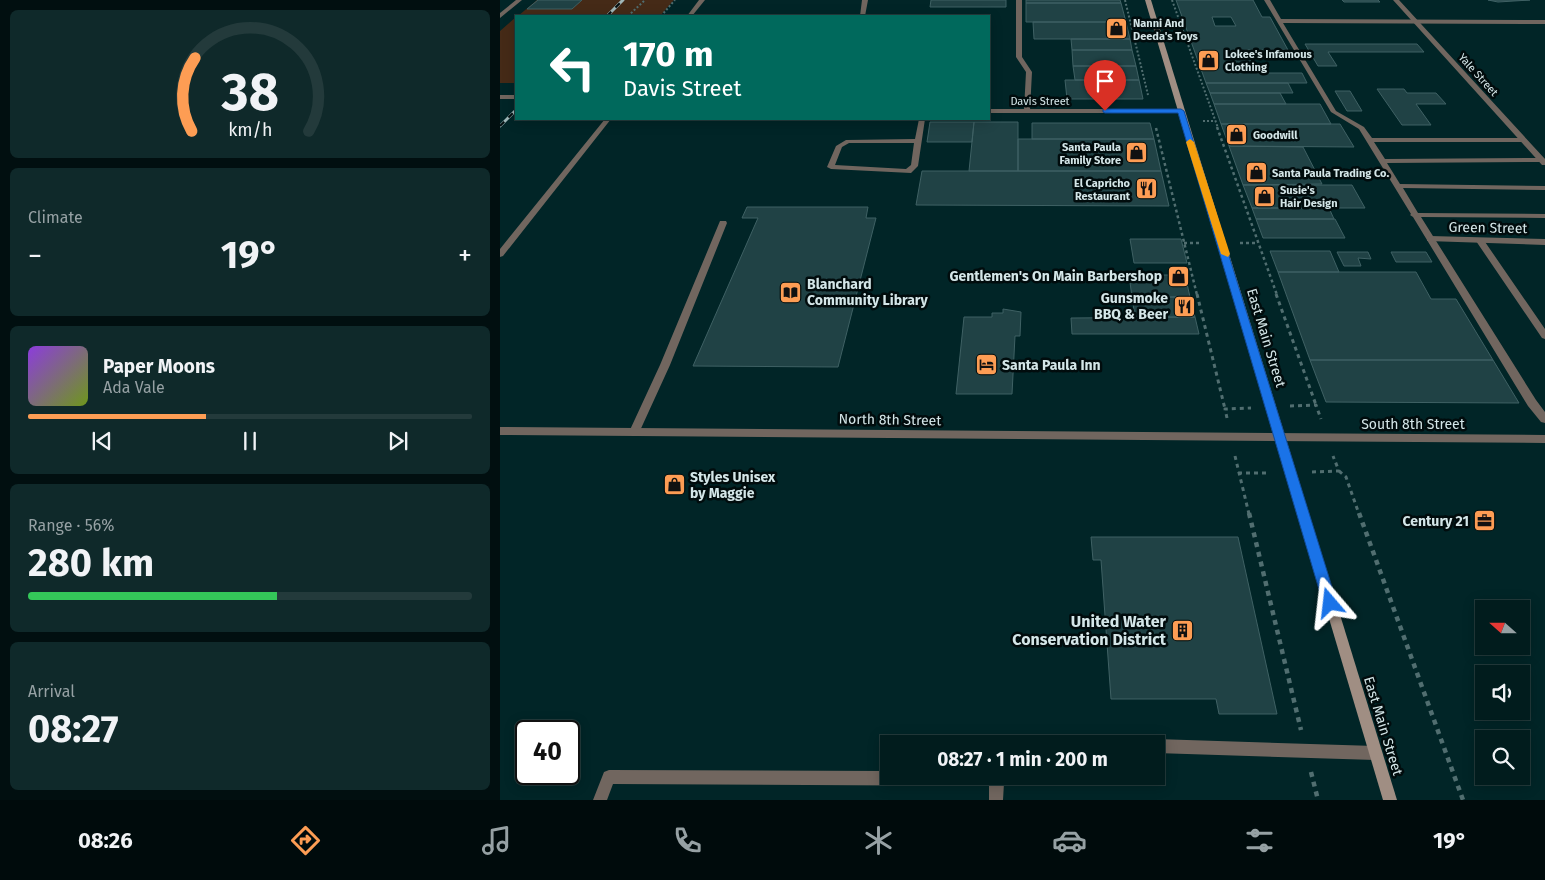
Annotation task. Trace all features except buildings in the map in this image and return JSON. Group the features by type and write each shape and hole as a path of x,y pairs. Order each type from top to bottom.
{"street":[{"path":"500,16 520,0"},
{"path":"690,15 702,0"},
{"path":"862,15 865,0"},
{"path":"1019,0 1019,57 1029,72 1027,110"},
{"name":"East Main Street","path":"1148,0 1390,800"},
{"path":"1267,0 1334,112 1362,128 1532,403 1545,419"},
{"name":"Yale Street","path":"1396,0 1544,162"},
{"path":"1280,21 1545,22"},
{"path":"500,97 515,97"},
{"name":"Davis Street","path":"990,111 1181,111"},
{"path":"500,254 607,120"},
{"path":"919,141 848,142 839,146 831,168 908,171 914,166 919,141 922,120"},
{"path":"1369,140 1524,140"},
{"path":"1382,162 1544,162"},
{"path":"1397,186 1545,188"},
{"path":"1414,214 1545,216"},
{"path":"634,432 665,365 723,223"},
{"name":"Green Street","path":"1430,239 1545,242"},
{"path":"1480,241 1545,336"},
{"name":"North 8th Street","path":"500,431 1280,437"},
{"name":"South 8th Street","path":"1280,437 1545,439"},
{"path":"1165,746 1375,753"},
{"path":"600,800 609,777 880,777"},
{"path":"996,800 999,785"}],"path":[{"path":"629,15 646,0"},
{"path":"663,15 675,0"},
{"path":"1125,0 1225,409"},
{"path":"1172,0 1316,405"},
{"path":"1339,471 1346,477 1463,800"},
{"path":"1238,473 1318,800"}],"shaded area":[{"path":"537,0 674,0 661,15 519,15"},
{"path":"515,18 515,83 500,83 500,31"}],"railway":[{"path":"608,15 623,0"},
{"path":"500,126 515,111"}],"slow traffic":[{"path":"1190,142 1225,254"}],"place":[{"name":"Nanni And Deeda's Toys","path":"1117,29"},
{"name":"Lokee's Infamous Clothing","path":"1209,60"},
{"name":"Goodwill","path":"1237,135"},
{"name":"Santa Paula Family Store","path":"1137,153"},
{"name":"Santa Paula Trading Co.","path":"1256,173"},
{"name":"El Capricho Restaurant","path":"1146,189"},
{"name":"Susie's Hair Design","path":"1264,196"},
{"name":"Gentlemen's On Main Barbershop","path":"1178,276"},
{"name":"Blanchard Community Library","path":"791,292"},
{"name":"Gunsmoke BBQ & Beer","path":"1184,306"},
{"name":"Santa Paula Inn","path":"986,365"},
{"name":"Styles Unisex by Maggie","path":"674,485"},
{"name":"Century 21","path":"1485,521"},
{"name":"United Water Conservation District","path":"1182,630"}],"route":[{"path":"1105,111 1181,111 1330,603"}]}
